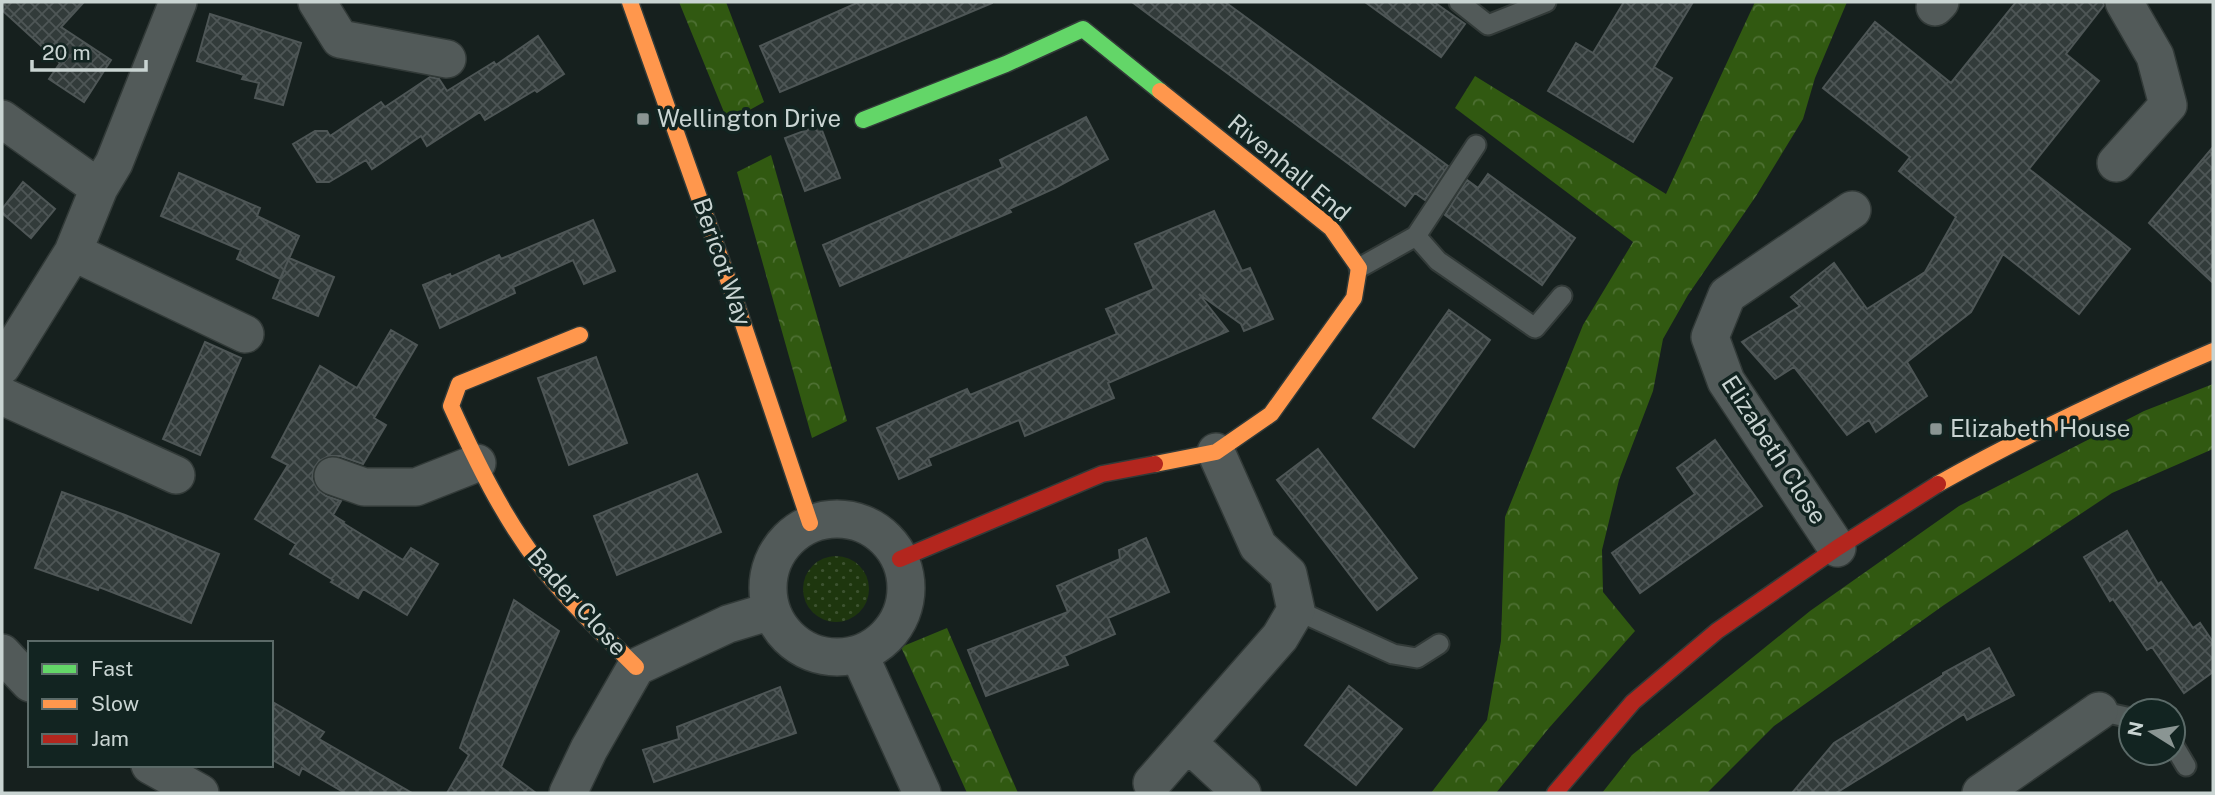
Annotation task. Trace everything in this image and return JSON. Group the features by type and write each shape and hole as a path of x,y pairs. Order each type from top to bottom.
{"street":[{"path":"2,366 73,252 99,188 114,163 178,2"},
{"path":"317,2 340,39 447,59"},
{"name":"Bericot Way","path":"629,2 732,291 810,523"},
{"path":"2116,163 2168,105 2155,56 2124,2"},
{"name":"Rivenhall End","path":"863,121 1006,64 1083,29 1331,228 1359,268"},
{"path":"2,119 99,188"},
{"name":"Elizabeth Close","path":"1837,548 1726,381 1710,337 1727,295 1852,210"},
{"path":"73,252 245,334"},
{"path":"900,559 1102,474 1216,452 1272,414 1354,298 1359,268"},
{"name":"Bader Close","path":"580,335 459,384 451,406 477,463 528,548 565,595 636,667"},
{"path":"1555,793 1633,702 1717,631 1837,548 1914,498 1998,450 2112,394 2213,351"},
{"path":"2,396 176,475"},
{"path":"1152,783 1189,744 1280,637 1296,610 1288,574 1258,546 1216,452"},
{"path":"332,476 364,487 416,487 477,463"},
{"path":"831,518 852,520 872,528 888,541 900,559 906,582 904,605 895,626 880,643 859,654 838,657 807,650 797,645 782,630 771,611 767,591 769,570 778,550 792,534 810,523 831,518"},
{"path":"568,793 589,749 636,667 728,624 771,611"},
{"path":"2,653 28,681"},
{"path":"859,654 922,793"},
{"path":"1981,793 2115,714"},
{"path":"1189,744 1242,793"},
{"path":"154,767 200,793"}],"lane":[{"path":"1459,2 1488,25 1546,2"},
{"path":"1359,268 1416,236 1476,145"},
{"path":"1416,236 1438,261 1535,328 1562,296"},
{"path":"1296,610 1393,654 1417,658 1439,644"}],"green space":[{"path":"679,2 726,2 764,102 728,122"},
{"path":"1755,2 1847,2 1815,78 1803,119 1756,196 1688,295 1663,339 1653,391 1619,480 1602,550 1603,592 1635,631 1549,728 1496,793 1431,793 1487,720 1501,641 1505,517 1583,325 1633,242 1455,108 1475,76 1666,194"},
{"path":"771,155 847,421 812,438 737,172"},
{"path":"2213,384 2213,449 2112,493 1944,605 1774,726 1707,793 1602,793 1632,755 1810,611 1959,506 2144,411"},
{"path":"842,556 860,565 867,576 867,602 860,613 849,620 830,622 812,613 805,602 803,583 812,565 823,558"},
{"path":"947,628 1018,793 967,793 901,647"}],"building":[{"path":"2,2 84,2 61,27 111,60 84,102 49,79 60,63 2,10"},
{"path":"859,2 992,3 780,92 760,46"},
{"path":"1132,2 1225,2 1448,166 1425,200 1415,193 1405,206"},
{"path":"1365,2 1434,2 1465,24 1441,57"},
{"path":"1624,2 1693,2 1654,67 1672,78 1633,142 1548,91 1576,43 1593,53"},
{"path":"2016,2 2103,2 2104,5 2066,54 2099,81 2029,169 2130,249 2079,314 2003,254 1971,312 1907,362 1927,396 1876,432 1869,420 1847,435 1794,367 1775,379 1742,342 1800,306 1791,297 1834,263 1867,309 1925,272 1956,217 1899,171 1910,157 1823,88 1875,22 1951,83"},
{"path":"210,14 301,43 283,105 255,98 259,83 242,79 244,75 197,61"},
{"path":"538,36 564,74 485,120 480,112 427,146 421,136 372,169 366,160 329,182 317,182 293,144 315,131 327,131 330,136 381,102 385,107 430,77 439,79 447,91 494,62 496,65"},
{"path":"1086,117 1108,159 1009,209 1011,212 840,286 823,245 1003,167 1000,160"},
{"path":"820,125 840,178 805,191 785,138"},
{"path":"2213,147 2213,283 2149,223"},
{"path":"179,173 260,208 257,216 299,236 280,279 237,259 241,250 161,216"},
{"path":"1488,174 1575,238 1542,285 1445,215 1467,180 1478,188"},
{"path":"23,182 55,209 31,238 2,213 2,209"},
{"path":"1214,211 1242,271 1250,268 1273,319 1244,331 1241,324 1199,294 1228,331 1108,383 1114,398 1025,436 1019,420 928,458 931,465 899,479 877,428 967,389 970,395 1117,334 1106,309 1154,289 1135,244"},
{"path":"593,220 615,271 584,284 573,260 513,287 515,293 440,328 423,285 450,274 451,277 499,255 501,259"},
{"path":"289,258 334,277 318,316 273,298"},
{"path":"1449,310 1490,340 1414,447 1373,418"},
{"path":"391,330 417,345 374,418 386,425 363,464 340,456 329,456 319,461 314,468 312,479 318,490 341,501 333,515 343,523 403,560 411,548 438,564 407,615 363,589 358,598 331,582 333,580 290,554 296,544 255,519 288,465 272,457 320,366 357,388"},
{"path":"205,342 241,358 200,455 163,439"},
{"path":"596,357 627,443 569,465 538,378"},
{"path":"1715,440 1762,506 1640,593 1612,553 1695,494 1677,468"},
{"path":"1318,449 1417,578 1377,610 1277,480"},
{"path":"697,474 721,532 617,575 594,516"},
{"path":"62,492 219,554 191,623 99,587 98,590 35,568"},
{"path":"2127,531 2158,584 2161,582 2193,628 2200,623 2213,642 2213,672 2184,693 2152,647 2147,650 2113,599 2110,601 2084,557"},
{"path":"1146,538 1169,592 1108,618 1115,634 1064,656 1068,665 986,696 968,650 1068,612 1057,586 1120,559 1119,550"},
{"path":"514,600 559,631 501,767 536,793 447,793 469,755 460,748"},
{"path":"1989,648 2014,695 1967,720 1964,714 1836,793 1792,793 1834,743 1943,673"},
{"path":"1349,686 1402,729 1356,785 1305,745"},
{"path":"780,687 796,733 654,782 643,750 679,739 677,727"},
{"path":"273,702 324,732 319,739 412,793 345,793 302,768 299,775 273,760"}],"traffic: fast":[{"path":"863,120 1006,64 1083,29 1160,91"}],"traffic: slow":[{"path":"630,2 810,523"},
{"path":"1155,464 1216,452 1271,414 1354,298 1359,268 1331,228 1160,91"},
{"path":"580,335 459,384 451,406 491,488 527,547 586,618 636,667"},
{"path":"1938,484 2074,414 2213,351"}],"traffic: jam":[{"path":"900,559 1102,474 1155,464"},
{"path":"1555,793 1633,702 1717,631 1837,548 1938,484"}],"place":[{"name":"Wellington Drive","path":"643,119"},
{"name":"Elizabeth House","path":"1936,429"}]}
